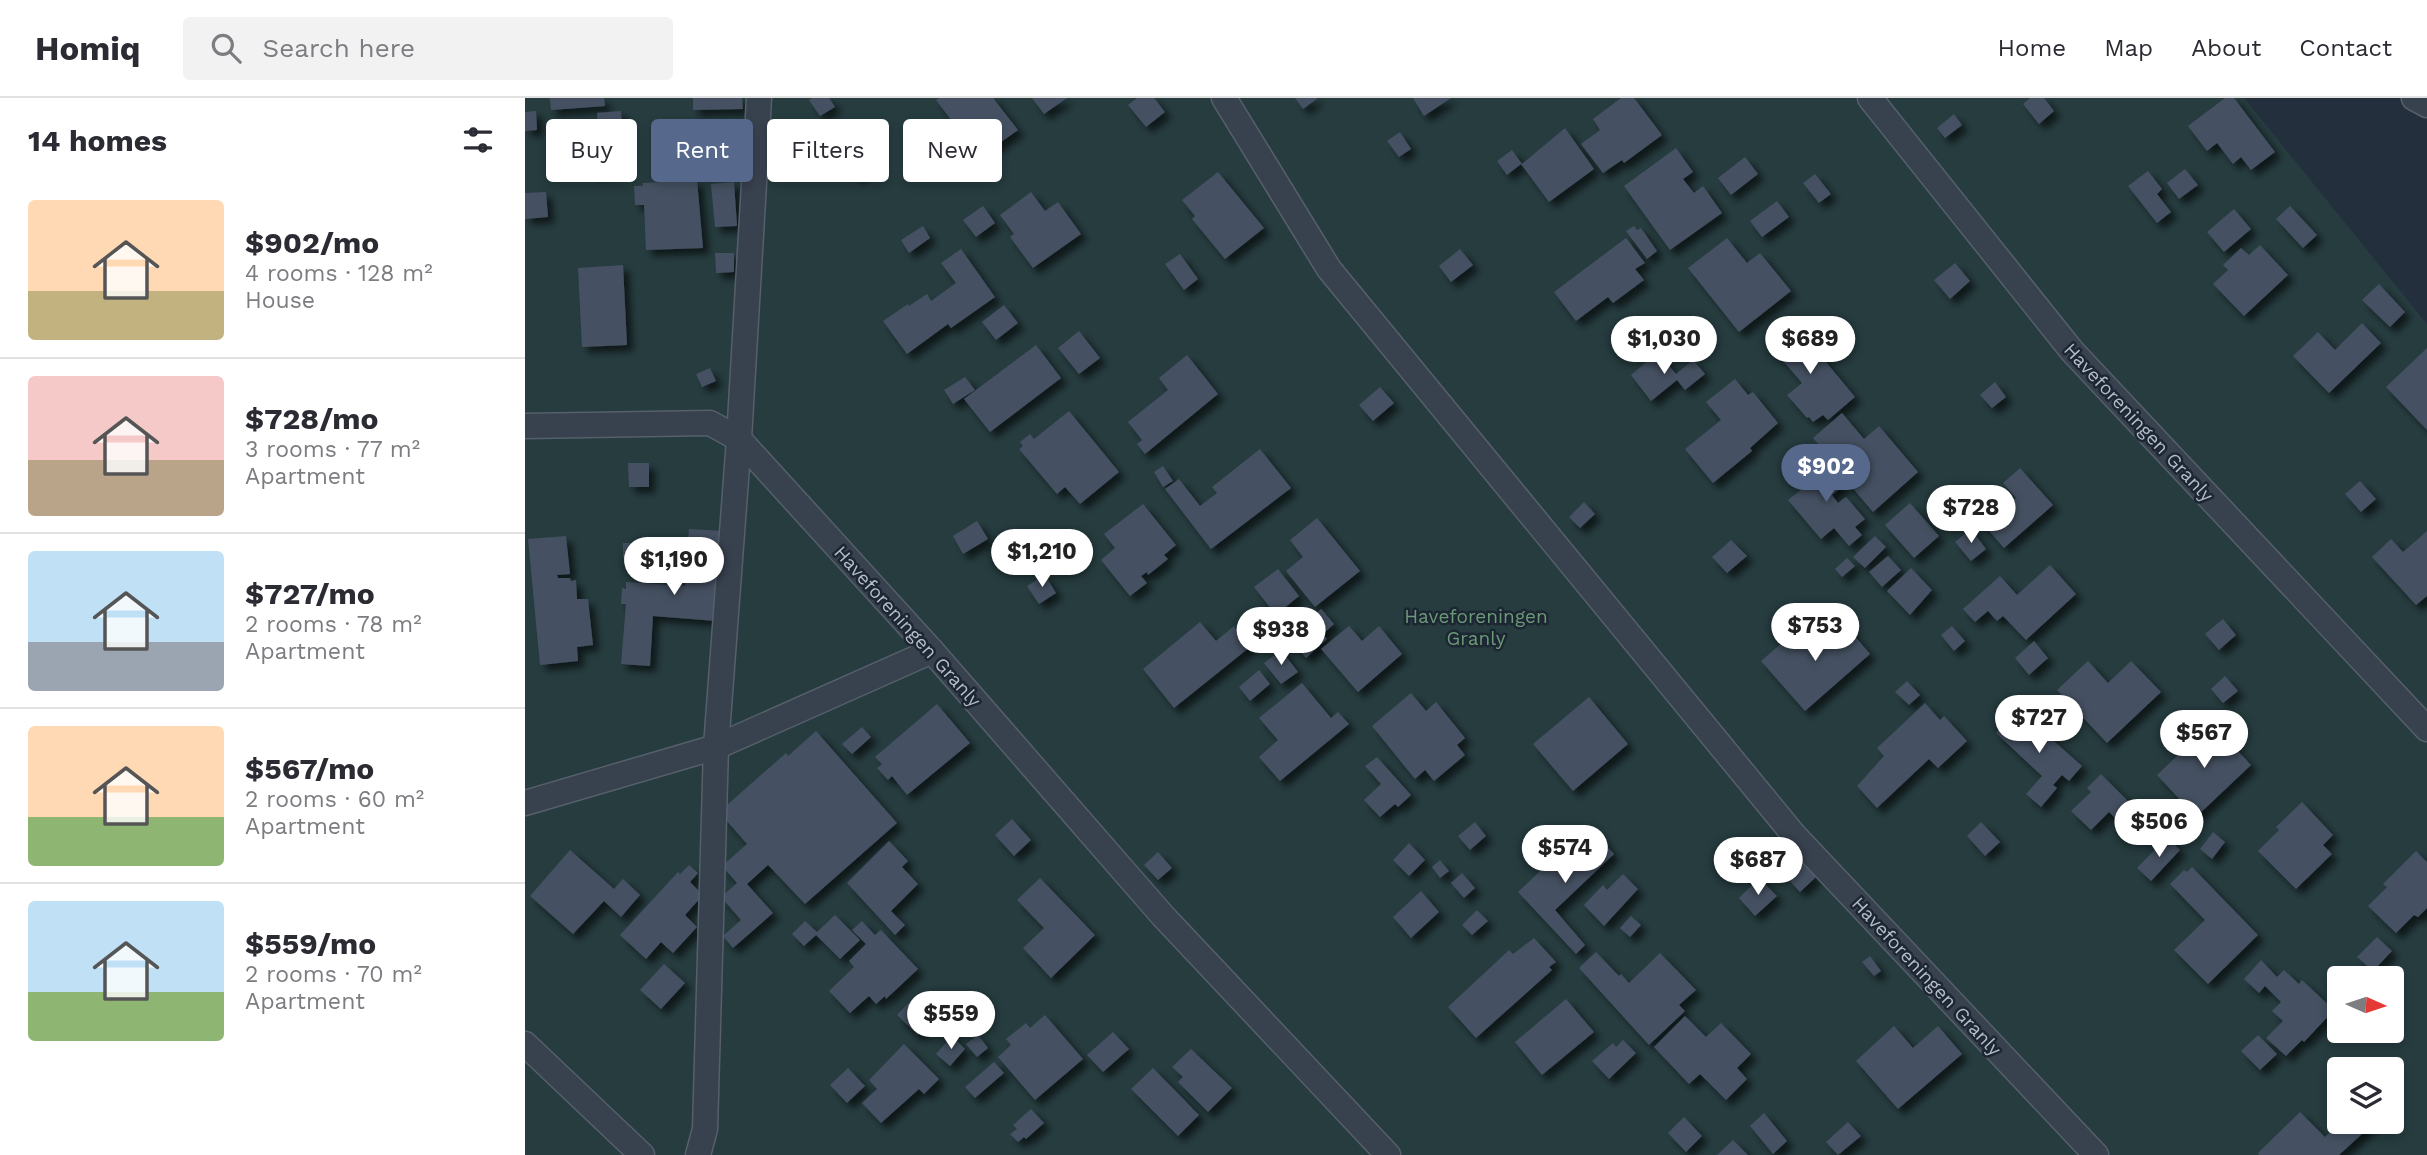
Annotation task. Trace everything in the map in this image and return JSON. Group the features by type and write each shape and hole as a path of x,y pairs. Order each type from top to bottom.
{"lane":[{"path":"698,1155 705,1129 716,747 739,439 758,98"},
{"name":"Haveforeningen Granly","path":"1224,98 1329,269 1794,835 2096,1155"},
{"name":"Haveforeningen Granly","path":"1870,98 2072,351 2427,729"},
{"path":"2414,98 2427,105"},
{"name":"Haveforeningen Granly","path":"525,426 710,423 739,439 932,651 1163,916 1388,1155"},
{"path":"525,803 716,747 932,651"},
{"path":"525,1044 642,1155"}],"green space":[{"name":"Haveforeningen Granly","path":"525,98 2244,98 2427,324 2427,1155 525,1155"}],"building":[{"path":"550,98 604,98 605,106 551,110"},
{"path":"693,98 742,98 743,109 693,110"},
{"path":"829,98 835,107 820,116 809,100"},
{"path":"993,98 1018,130 1002,141 1002,119 950,119 936,100"},
{"path":"1032,98 1067,98 1044,114"},
{"path":"1137,98 1154,98 1165,112 1146,127 1128,105"},
{"path":"1295,98 1318,98 1303,109"},
{"path":"1413,98 1451,98 1424,116"},
{"path":"1621,98 1634,98 1662,135 1624,163 1622,160 1603,173 1581,144 1600,130 1593,119"},
{"path":"2030,98 2044,98 2054,111 2039,124 2023,104"},
{"path":"2225,98 2234,98 2275,152 2251,170 2241,157 2233,164 2217,143 2207,151 2188,126"},
{"path":"536,111 537,130 525,131 525,112"},
{"path":"621,111 622,119 597,119 597,113"},
{"path":"1954,114 1962,125 1945,138 1937,128"},
{"path":"1565,128 1594,169 1549,202 1521,164 1507,175 1497,161 1512,150 1522,164"},
{"path":"1400,132 1411,149 1399,157 1387,141"},
{"path":"1676,148 1693,172 1683,179 1694,193 1703,186 1722,213 1670,250 1624,186"},
{"path":"1745,157 1758,174 1731,195 1718,178"},
{"path":"2185,169 2198,185 2179,199 2167,183"},
{"path":"2148,171 2162,189 2157,194 2171,212 2157,223 2128,186"},
{"path":"1218,172 1264,228 1225,259 1192,219 1195,216 1182,200"},
{"path":"1815,174 1831,194 1819,203 1803,183"},
{"path":"697,182 703,248 646,250 644,205 635,205 634,186 643,186 643,183"},
{"path":"734,182 737,226 715,227 711,184"},
{"path":"546,192 548,217 525,219 525,193"},
{"path":"1031,192 1045,211 1058,202 1081,234 1033,268 1010,237 1014,234 1000,215"},
{"path":"1777,201 1789,217 1762,237 1750,221"},
{"path":"983,206 995,223 976,237 963,220"},
{"path":"2290,206 2317,235 2303,248 2276,219"},
{"path":"2234,209 2251,229 2224,252 2207,232"},
{"path":"923,226 930,238 909,253 901,240"},
{"path":"1634,226 1637,230 1641,228 1657,251 1647,259 1626,231"},
{"path":"1626,238 1645,263 1635,269 1644,280 1613,303 1608,297 1576,321 1554,292"},
{"path":"1727,238 1747,263 1760,253 1791,291 1739,332 1688,268"},
{"path":"2260,245 2288,275 2244,316 2213,284 2228,270 2223,265 2241,248 2249,255"},
{"path":"961,249 995,297 951,328 948,324 907,354 883,321 927,294 931,301 956,283 941,263"},
{"path":"1460,249 1473,265 1451,282 1439,266"},
{"path":"715,253 734,253 734,272 716,273"},
{"path":"1180,254 1198,279 1184,290 1165,264"},
{"path":"1955,263 1970,281 1950,299 1934,280"},
{"path":"623,265 627,345 582,347 578,268"},
{"path":"2379,284 2405,312 2390,327 2362,300"},
{"path":"1004,305 1018,323 996,340 982,322"},
{"path":"1792,321 1855,397 1828,420 1823,415 1813,422 1787,395 1802,383 1767,342"},
{"path":"2362,323 2381,343 2329,393 2293,356 2318,332 2335,350"},
{"path":"1079,331 1100,358 1079,374 1058,348"},
{"path":"1036,345 1061,378 990,432 964,399"},
{"path":"2427,348 2427,430 2386,387"},
{"path":"1658,352 1676,374 1693,360 1705,374 1685,390 1677,380 1651,401 1631,375"},
{"path":"1187,355 1218,394 1145,454 1137,444 1142,440 1128,422 1168,390 1159,378"},
{"path":"710,368 716,381 702,387 696,374"},
{"path":"965,377 975,390 953,404 944,390"},
{"path":"1735,379 1748,395 1753,392 1778,423 1750,448 1752,451 1713,483 1685,449 1721,420 1706,402"},
{"path":"1995,382 2006,397 1992,408 1980,395"},
{"path":"1380,387 1394,403 1373,421 1359,405"},
{"path":"1069,411 1119,472 1080,504 1065,487 1057,494 1019,449 1023,446 1020,442 1030,434 1034,439"},
{"path":"1842,413 1864,439 1879,426 1918,472 1873,512 1813,438"},
{"path":"1260,449 1291,488 1211,549 1165,489 1179,479 1200,506 1217,493 1212,487"},
{"path":"1813,450 1843,486 1832,495 1838,503 1846,497 1865,519 1855,527 1862,535 1849,546 1834,528 1821,539 1788,500 1815,479 1807,470 1811,466 1803,457"},
{"path":"628,463 649,463 649,487 629,487"},
{"path":"1163,466 1173,481 1163,487 1154,472"},
{"path":"2020,468 2053,505 2004,548 1976,516 1989,504 1998,514 2016,498 2003,483"},
{"path":"2360,481 2376,499 2361,512 2345,494"},
{"path":"1584,502 1595,514 1580,528 1569,517"},
{"path":"1910,503 1939,536 1914,558 1885,525"},
{"path":"1143,504 1176,545 1164,555 1168,559 1148,575 1147,572 1141,576 1147,583 1130,596 1101,560 1115,548 1104,534"},
{"path":"1317,518 1360,571 1315,607 1286,571 1303,557 1290,540"},
{"path":"977,521 988,539 963,554 953,536"},
{"path":"689,529 724,531 716,621 653,616 650,666 621,664 626,604 621,604 622,588 626,589 626,582 685,586"},
{"path":"1971,529 1986,549 1971,561 1955,542"},
{"path":"2427,531 2427,596 2416,605 2372,557 2391,539 2403,552"},
{"path":"566,536 570,574 557,575 558,578 576,580 577,599 588,599 593,645 577,647 578,661 540,665 528,539"},
{"path":"1875,536 1886,547 1865,568 1853,557"},
{"path":"1731,540 1747,556 1727,573 1712,557"},
{"path":"623,543 638,543 639,557 623,558"},
{"path":"1888,556 1901,570 1882,587 1869,572"},
{"path":"1847,558 1855,566 1842,577 1835,569"},
{"path":"2050,565 2076,594 2026,640 2003,616 1997,621 1988,611 1975,622 1963,609 2000,576 2017,595"},
{"path":"1911,568 1932,590 1910,615 1887,591"},
{"path":"1278,569 1299,596 1276,615 1254,587"},
{"path":"1045,575 1056,593 1039,604 1027,586"},
{"path":"1321,609 1334,624 1323,634 1327,639 1306,658 1289,638"},
{"path":"1252,611 1267,627 1257,636 1243,620"},
{"path":"1840,619 1870,654 1805,711 1761,661 1797,630 1811,646"},
{"path":"2223,619 2236,635 2219,650 2205,634"},
{"path":"1200,622 1216,641 1234,626 1250,647 1174,708 1143,669"},
{"path":"1349,626 1362,641 1379,626 1402,654 1358,692 1321,649"},
{"path":"1952,626 1965,641 1954,651 1941,635"},
{"path":"2034,641 2048,658 2029,675 2015,658"},
{"path":"1281,650 1298,672 1281,684 1264,663"},
{"path":"2088,661 2108,683 2131,661 2161,692 2107,743 2057,690"},
{"path":"1259,670 1270,684 1250,701 1239,687"},
{"path":"2225,676 2238,691 2223,703 2211,689"},
{"path":"1907,681 1920,695 1909,705 1895,692"},
{"path":"1302,683 1331,718 1338,712 1349,724 1280,781 1259,757 1278,740 1259,718"},
{"path":"1411,693 1426,711 1436,702 1465,738 1457,745 1465,755 1434,781 1425,770 1415,779 1372,726"},
{"path":"1589,697 1628,744 1573,791 1533,744"},
{"path":"1925,703 1940,720 1944,716 1967,741 1938,768 1929,759 1877,808 1857,786 1884,756 1877,748"},
{"path":"937,704 970,743 907,795 892,776 888,780 877,768 882,764 875,757"},
{"path":"2018,709 2082,766 2069,781 2062,775 2053,785 2057,788 2041,807 2026,794 2042,776 1996,733"},
{"path":"2212,723 2251,765 2196,817 2157,775"},
{"path":"862,727 871,737 852,754 842,744"},
{"path":"816,731 897,823 805,904 768,865 747,884 773,913 733,948 723,936 741,920 721,897 737,883 722,866 747,844 719,812 786,753 788,756"},
{"path":"1377,757 1411,795 1398,807 1395,804 1380,817 1364,800 1381,784 1365,766"},
{"path":"2101,774 2138,811 2123,826 2109,812 2091,830 2071,811 2091,792 2087,788"},
{"path":"2302,802 2333,835 2323,845 2332,854 2296,889 2258,851 2279,830 2276,827"},
{"path":"1012,819 1031,840 1014,856 995,835"},
{"path":"1475,822 1486,836 1470,850 1458,836"},
{"path":"1981,822 2000,842 1985,856 1967,836"},
{"path":"1593,831 1614,854 1555,910 1585,945 1576,954 1518,892 1555,857 1560,862"},
{"path":"2213,832 2225,842 2212,859 2200,849"},
{"path":"2167,837 2180,850 2151,881 2137,868"},
{"path":"889,841 908,861 902,867 918,884 891,911 905,925 895,935 847,883"},
{"path":"1409,843 1425,860 1409,876 1393,860"},
{"path":"570,850 614,889 623,879 640,895 621,917 604,901 573,934 530,896"},
{"path":"2416,851 2427,862 2427,908 2418,917 2414,915 2396,933 2368,906 2387,887 2383,884"},
{"path":"1158,852 1172,868 1158,880 1144,865"},
{"path":"1440,860 1449,871 1440,878 1432,867"},
{"path":"1804,864 1816,877 1800,892 1788,879"},
{"path":"689,865 698,873 690,882 703,895 685,915 697,927 673,953 661,942 646,959 620,935 678,872 680,874"},
{"path":"2192,867 2258,935 2208,984 2174,950 2205,920 2170,884 2184,870 2187,872"},
{"path":"1462,873 1475,888 1464,898 1451,883"},
{"path":"1623,874 1638,889 1604,926 1584,905 1603,885 1607,890"},
{"path":"1040,878 1095,935 1051,978 1023,948 1044,928 1017,900"},
{"path":"1759,878 1777,896 1755,916 1739,898"},
{"path":"1421,891 1439,912 1411,938 1393,917"},
{"path":"1477,910 1488,921 1472,935 1462,925"},
{"path":"835,915 860,940 840,959 816,935 804,946 792,934 805,921 817,932"},
{"path":"1631,916 1641,925 1630,937 1620,928"},
{"path":"862,921 875,935 881,930 918,969 886,999 885,996 876,1004 869,996 850,1013 829,991 854,967 849,961 866,944 852,930"},
{"path":"2377,937 2392,951 2378,966 2367,966 2357,957"},
{"path":"1534,938 1556,962 1549,967 1552,970 1476,1038 1448,1007 1509,950 1513,954"},
{"path":"1596,952 1629,983 1660,953 1696,990 1679,1005 1685,1011 1649,1045 1579,968"},
{"path":"1870,956 1881,971 1874,976 1862,962"},
{"path":"2261,960 2277,977 2284,970 2299,984 2302,980 2327,1003 2327,1017 2304,1042 2302,1040 2286,1056 2266,1038 2283,1021 2272,1011 2281,1002 2265,986 2259,993 2244,979"},
{"path":"664,964 685,983 661,1009 640,990"},
{"path":"916,995 938,1014 918,1035 897,1015"},
{"path":"1566,999 1594,1032 1542,1075 1515,1042"},
{"path":"1045,1015 1083,1059 1035,1100 998,1057 1011,1045 1006,1039 1026,1023 1030,1028"},
{"path":"1685,1016 1706,1037 1721,1023 1751,1054 1737,1068 1747,1079 1726,1100 1700,1074 1689,1084 1654,1047"},
{"path":"1894,1026 1913,1048 1938,1026 1962,1054 1898,1109 1856,1061"},
{"path":"1113,1032 1129,1049 1103,1072 1087,1055"},
{"path":"978,1035 988,1048 977,1057 966,1044"},
{"path":"2258,1035 2277,1054 2260,1070 2241,1051"},
{"path":"952,1036 965,1049 950,1066 936,1054"},
{"path":"1623,1040 1636,1053 1609,1079 1592,1061 1613,1043 1616,1047"},
{"path":"904,1044 939,1079 924,1094 919,1089 881,1123 862,1103 877,1089 869,1080"},
{"path":"1191,1049 1232,1088 1208,1112 1178,1082 1183,1077 1172,1067"},
{"path":"994,1062 1004,1073 975,1098 965,1087"},
{"path":"848,1068 865,1086 847,1103 830,1085"},
{"path":"1153,1068 1199,1115 1178,1136 1131,1089"},
{"path":"1031,1109 1044,1123 1026,1139 1024,1137 1018,1142 1010,1134 1017,1129 1013,1125"},
{"path":"2300,1112 2325,1137 2328,1134 2362,1134 2339,1155 2258,1153"},
{"path":"1764,1113 1787,1141 1773,1154 1750,1126"},
{"path":"1684,1117 1702,1136 1686,1152 1668,1133"},
{"path":"1848,1122 1861,1136 1838,1155 1826,1142"},
{"path":"1733,1140 1748,1155 1717,1155"}]}
